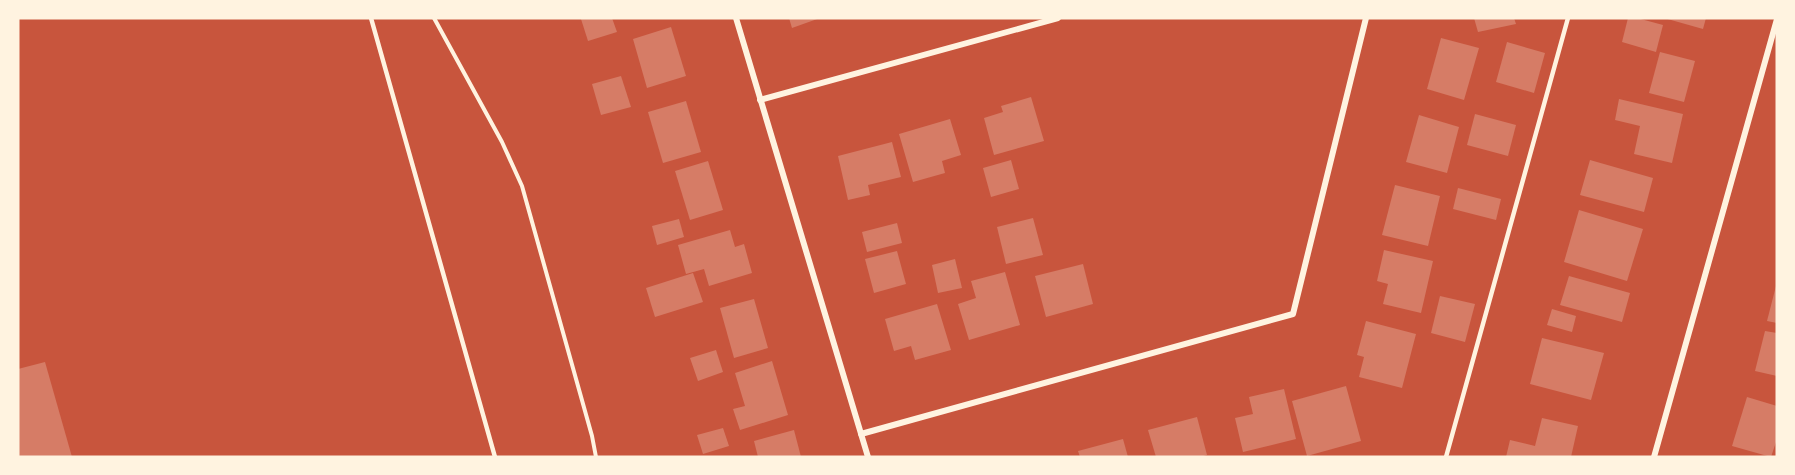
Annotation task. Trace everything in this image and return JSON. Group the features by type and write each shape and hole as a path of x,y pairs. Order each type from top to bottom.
{"street":[{"path":"736,18 868,457"},
{"path":"760,100 1058,18"},
{"path":"861,434 1293,314 1366,18"},
{"path":"1654,457 1777,19"}],"lane":[{"path":"370,18 495,457"},
{"path":"1446,457 1568,18"}],"path":[{"path":"435,18 502,142 522,186 596,457"}],"building":[{"path":"612,18 617,32 588,41 581,19"},
{"path":"789,18 820,18 792,28"},
{"path":"1474,18 1514,18 1516,24 1478,32"},
{"path":"1628,18 1663,25 1656,52 1622,42"},
{"path":"1664,18 1706,18 1703,29"},
{"path":"671,27 686,76 647,88 633,39"},
{"path":"1441,38 1479,48 1464,100 1427,89"},
{"path":"1507,42 1545,53 1534,93 1496,82"},
{"path":"1660,52 1695,61 1684,102 1649,93"},
{"path":"621,76 631,107 601,115 592,84"},
{"path":"1031,97 1044,141 994,155 984,118 1003,112 1001,106"},
{"path":"1619,99 1683,114 1672,163 1634,154 1640,126 1615,120"},
{"path":"686,101 701,152 663,163 648,112"},
{"path":"1475,114 1516,125 1508,156 1467,145"},
{"path":"1419,115 1459,127 1447,173 1406,162"},
{"path":"950,119 961,155 942,161 945,173 913,182 899,134"},
{"path":"892,142 901,177 868,185 870,195 848,200 838,156"},
{"path":"1011,160 1019,189 991,197 983,168"},
{"path":"1590,160 1653,178 1644,212 1580,195"},
{"path":"708,161 723,210 690,220 675,171"},
{"path":"1395,185 1440,196 1428,246 1382,235"},
{"path":"1458,188 1501,199 1496,220 1453,209"},
{"path":"1579,210 1643,229 1627,281 1564,262"},
{"path":"1033,218 1043,255 1006,264 997,227"},
{"path":"679,219 684,237 657,245 652,226"},
{"path":"897,223 902,243 867,252 862,232"},
{"path":"730,230 735,247 744,244 752,273 709,286 704,269 686,274 678,245"},
{"path":"1384,250 1433,261 1421,313 1383,304 1388,284 1377,281"},
{"path":"897,251 906,284 874,293 865,259"},
{"path":"955,259 962,288 938,293 932,265"},
{"path":"1083,264 1093,304 1046,317 1035,276"},
{"path":"1005,272 1020,325 969,340 958,304 976,298 971,281"},
{"path":"693,273 703,302 655,317 646,288"},
{"path":"1569,276 1630,293 1622,322 1560,305"},
{"path":"1777,286 1777,323 1767,321"},
{"path":"1440,296 1475,304 1465,342 1431,333"},
{"path":"754,299 768,348 734,358 720,308"},
{"path":"937,304 951,350 915,360 911,346 894,351 885,319"},
{"path":"1552,309 1576,316 1572,332 1547,325"},
{"path":"1366,321 1416,334 1402,388 1359,377 1364,357 1357,355"},
{"path":"1765,331 1777,333 1777,376 1755,371"},
{"path":"1542,338 1604,353 1591,400 1530,384"},
{"path":"716,350 723,372 698,381 690,358"},
{"path":"772,361 788,415 740,430 733,409 745,406 735,373"},
{"path":"45,362 72,457 18,457 18,369"},
{"path":"1346,386 1361,441 1307,456 1292,401"},
{"path":"1284,389 1296,439 1243,452 1235,418 1253,414 1249,397"},
{"path":"1747,397 1777,406 1777,439 1771,457 1732,446"},
{"path":"1197,417 1207,455 1156,457 1148,430"},
{"path":"1542,418 1578,426 1571,457 1506,457 1510,440 1535,446"},
{"path":"723,428 729,446 703,454 697,435"},
{"path":"794,430 801,457 758,457 754,441"},
{"path":"1123,439 1128,457 1080,457 1078,451"}]}
